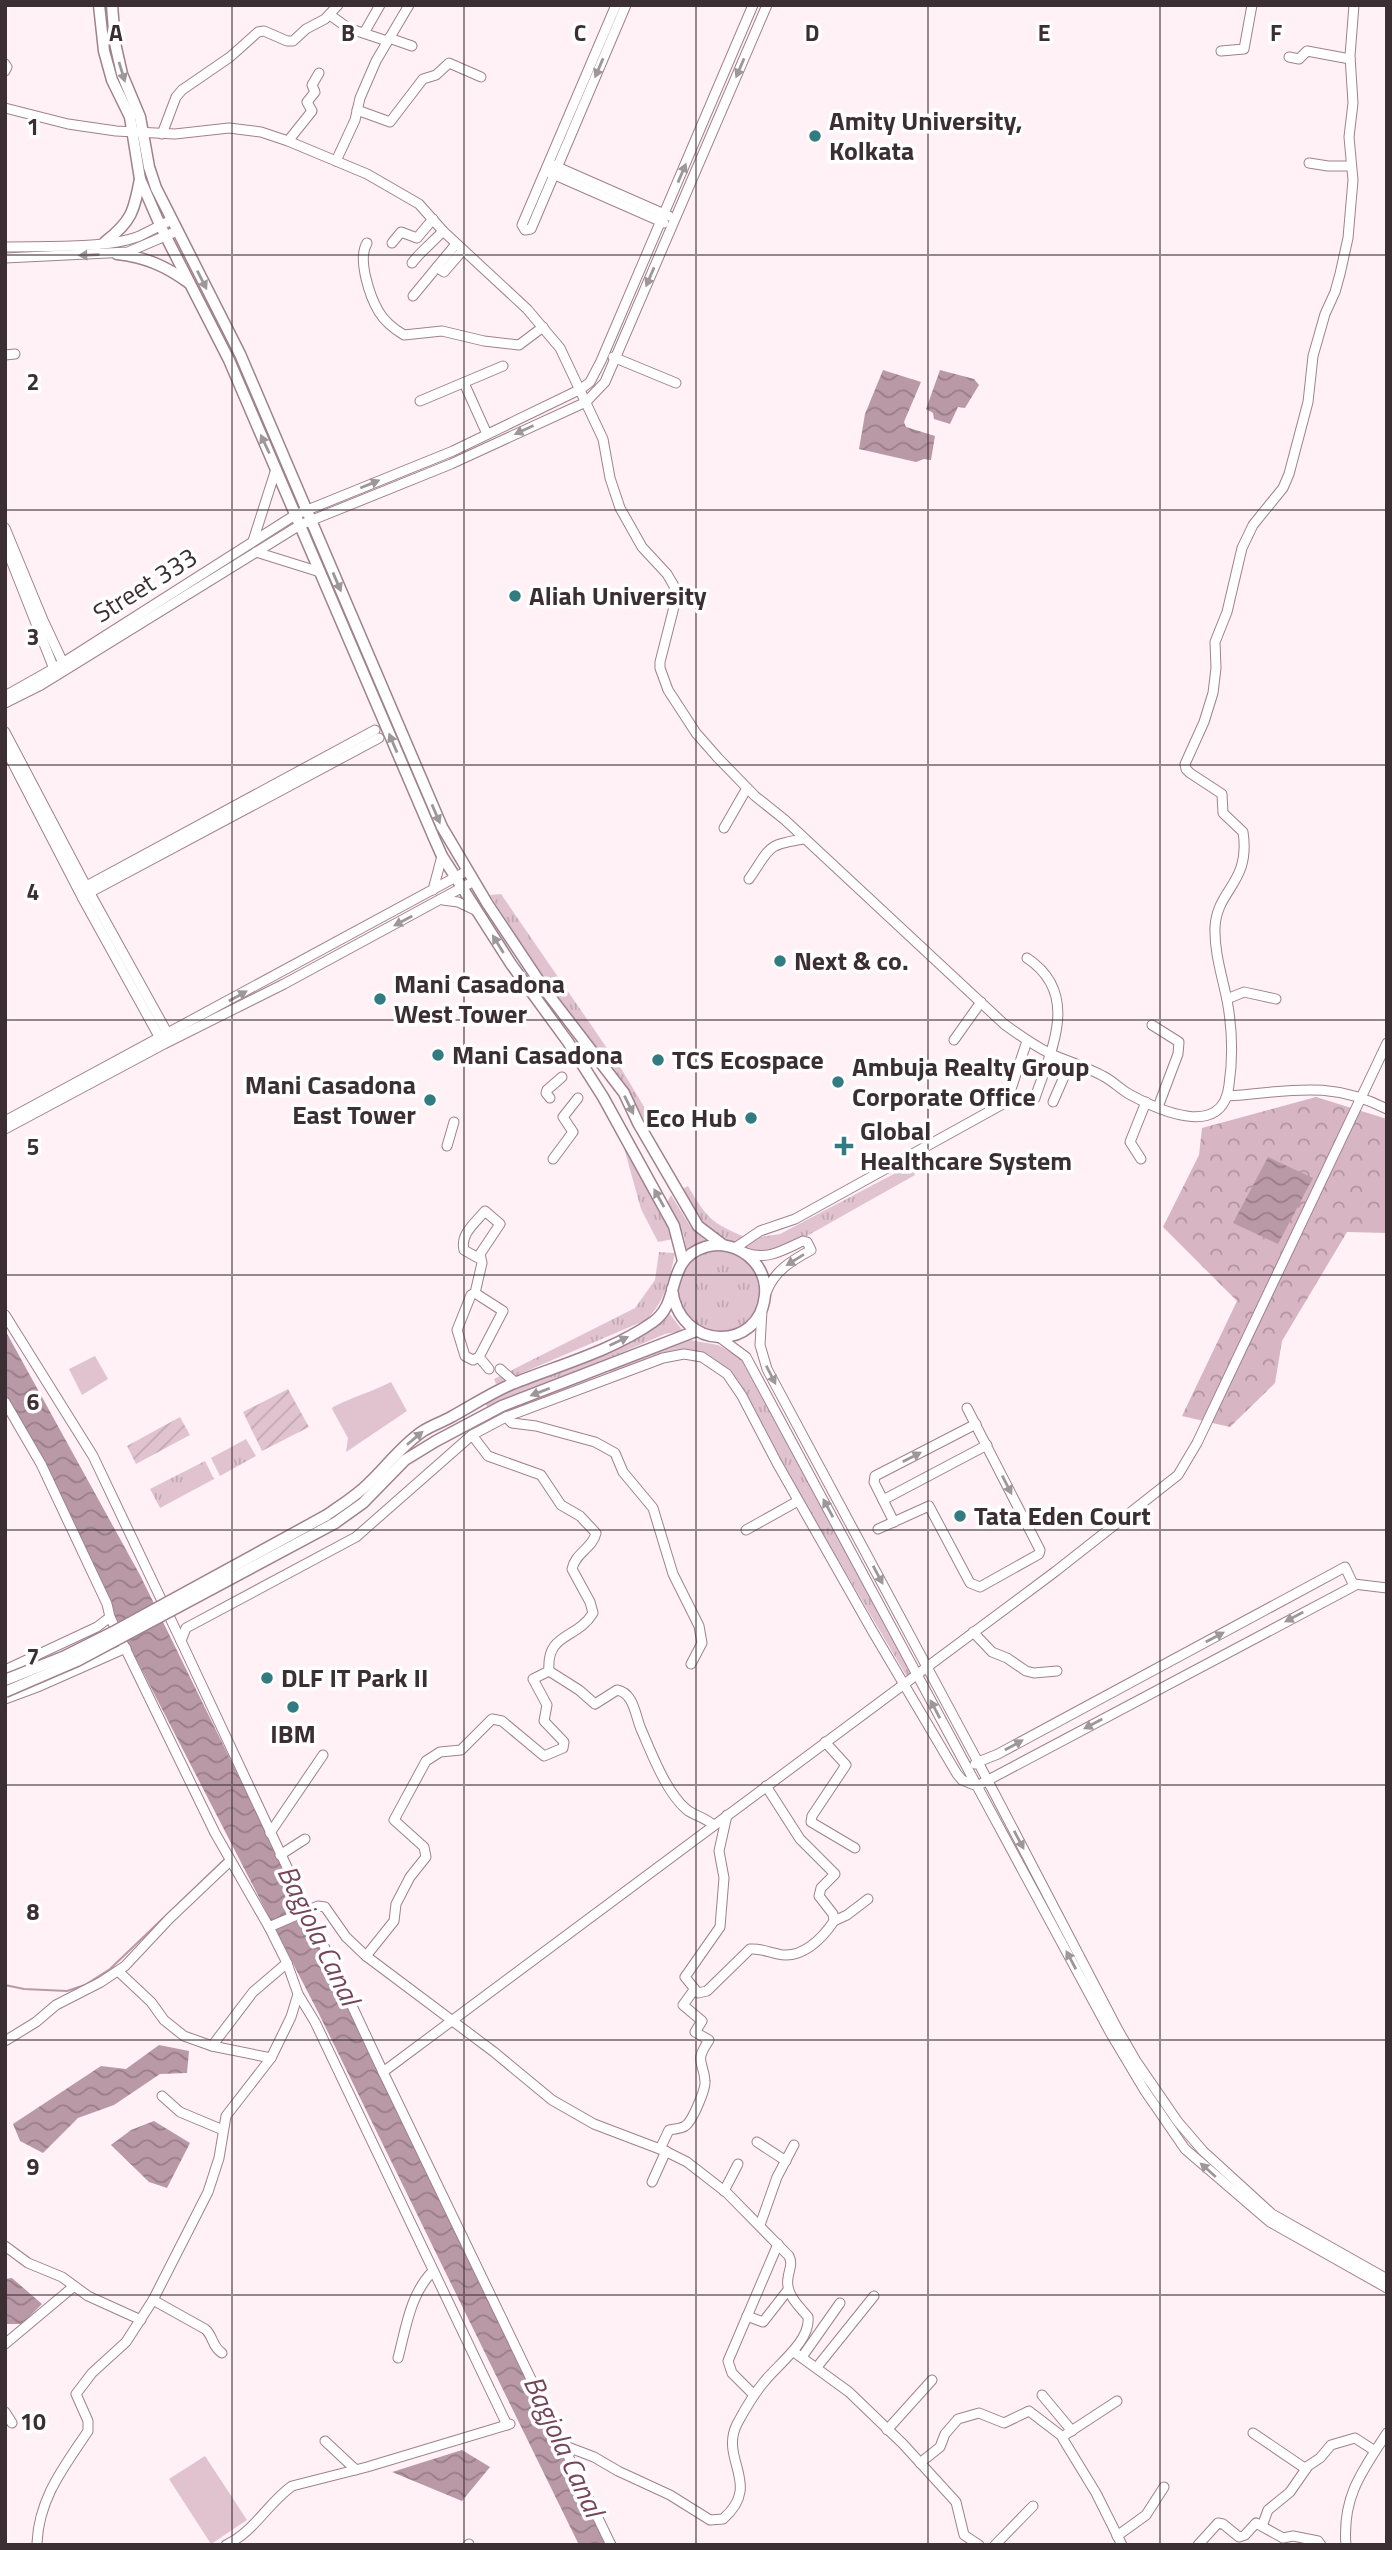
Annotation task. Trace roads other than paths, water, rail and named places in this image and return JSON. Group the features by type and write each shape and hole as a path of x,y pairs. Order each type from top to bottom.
{"main road":[{"path":"99,5 102,43 111,80 138,131 152,177 172,220 172,234 191,284 229,360 442,856 511,964 568,1042 603,1097 674,1226 683,1261"},
{"path":"106,242 121,230 131,217 140,179 138,110 122,74 115,43 112,5"},
{"path":"140,179 160,225 172,234 240,354 442,827 470,876 545,989 624,1093 698,1226 723,1245 741,1251 761,1272 765,1295 762,1309 749,1326 740,1332 719,1337 696,1331 678,1313 672,1289"},
{"path":"117,254 157,263 191,284"},
{"path":"5,1692 105,1647 331,1519 423,1431 516,1383 586,1356 640,1331 657,1320 666,1309 674,1279 683,1261 701,1248 723,1245"},
{"path":"5,1680 63,1657 363,1503 405,1460 502,1406 605,1372 696,1331"}],"street":[{"path":"162,134 176,97 182,90 230,57 258,32 264,31 290,41 330,15 338,5"},
{"path":"364,33 380,5"},
{"path":"336,160 358,110 360,98 388,40 409,5"},
{"path":"616,5 551,169 531,229 525,230 522,225 551,169 626,5"},
{"path":"309,514 453,451 581,389 590,382 753,5"},
{"path":"309,514 451,464 586,402 596,394 605,382 767,5"},
{"path":"1221,51 1244,49 1252,5"},
{"path":"5,108 92,128 162,134 229,128 261,132 336,160 413,199 543,327 557,344 581,389 603,439 610,478 620,508 642,547 667,574 674,586 676,599 660,668 668,690 696,733 747,788 1004,1024 1069,1066 1102,1075 1127,1093 1158,1107 1199,1119 1214,1113 1227,1096 1231,1050 1227,999 1215,926 1221,905 1243,866 1246,853 1244,835 1223,813 1222,794 1190,773 1185,764 1213,693 1215,642 1227,612 1242,548 1253,524 1283,488 1304,423 1313,356 1325,314 1335,292 1348,238 1353,180 1349,137 1353,90 1350,59 1354,5"},
{"path":"330,15 348,28 412,46"},
{"path":"1289,57 1299,59 1307,51 1350,59"},
{"path":"358,110 390,122 423,79 436,75 450,63 481,77"},
{"path":"5,64 5,71"},
{"path":"288,141 312,111 307,102 315,92 312,85 319,73"},
{"path":"1309,163 1351,166"},
{"path":"551,169 673,223"},
{"path":"392,243 401,232 416,238 432,219"},
{"path":"5,247 106,242 138,236 172,220"},
{"path":"412,263 443,231"},
{"path":"5,258 117,254 139,249 172,234"},
{"path":"367,243 362,260 373,301 380,314 404,335 449,331 484,341 519,345 543,327"},
{"path":"413,296 437,267 459,247"},
{"path":"604,353 676,383"},
{"path":"420,401 503,366"},
{"path":"464,383 487,434"},
{"path":"253,541 276,469"},
{"name":"Street 333","path":"65,666 253,541 309,514"},
{"name":"Street 333","path":"65,666 256,552 298,520"},
{"path":"5,528 65,666 5,702"},
{"path":"5,545 55,672"},
{"path":"256,552 320,572"},
{"path":"5,696 55,672"},
{"path":"5,732 84,891"},
{"path":"84,891 377,734"},
{"path":"5,747 165,1038"},
{"path":"724,828 747,788"},
{"path":"749,879 769,848 799,834"},
{"path":"433,890 442,856"},
{"path":"5,1129 185,1025 433,890 457,877 470,876"},
{"path":"5,1121 165,1038 260,997 463,888 470,876"},
{"path":"441,900 458,902 477,911"},
{"path":"765,1295 775,1274 792,1260 811,1250 811,1246 807,1241 803,1241 767,1256 754,1256 741,1251 760,1231 795,1219 1001,1105 1039,1048 1058,1031 1059,1014 1048,978 1027,958"},
{"path":"1227,999 1244,992 1276,999"},
{"path":"954,1040 981,1002"},
{"path":"1152,1025 1179,1042 1178,1054 1158,1107"},
{"path":"383,2073 1056,1571 1182,1471 1387,1043"},
{"path":"1035,1098 1039,1048"},
{"path":"1053,1102 1069,1066"},
{"path":"550,1098 547,1090 562,1077"},
{"path":"1227,1096 1313,1088 1362,1097 1387,1109"},
{"path":"553,1159 573,1132 564,1116 578,1098"},
{"path":"1141,1159 1130,1142 1146,1102"},
{"path":"447,1146 454,1122"},
{"path":"475,1293 503,1309 479,1357 472,1360 466,1356 457,1330 471,1295 475,1293 482,1263 480,1254 500,1224 485,1211 465,1235 462,1246 480,1259"},
{"path":"762,1309 760,1345 767,1368 1136,2061 1178,2122 1203,2151 1272,2214 1387,2279"},
{"path":"5,1315 93,1456 383,2073 611,2545"},
{"path":"719,1337 747,1357 1111,2034 1145,2091 1185,2149 1270,2222 1387,2288"},
{"path":"181,1641 186,1628 356,1537 472,1435 605,1372 684,1354 702,1357 727,1374 742,1396 798,1501 957,1774 962,1780 977,1786"},
{"path":"479,1357 489,1369"},
{"path":"500,1369 516,1383"},
{"path":"5,1402 41,1464 107,1604 110,1617 230,1861 273,1925 298,1994 315,2022 509,2424 356,2470 292,2486 282,2493 248,2531 226,2545"},
{"path":"878,1529 927,1505 930,1506 970,1583 975,1587 1038,1555 1040,1550 967,1408"},
{"path":"506,1417 512,1423 536,1426 595,1441 615,1453 622,1472 653,1508 673,1574 699,1626 702,1635 701,1648 691,1664"},
{"path":"894,1522 874,1482 875,1476 976,1424"},
{"path":"472,1435 488,1456 541,1475 561,1505 577,1513 596,1533 594,1540 575,1558 572,1569 590,1602 593,1614 552,1648 548,1657 549,1671"},
{"path":"883,1500 987,1445"},
{"path":"746,1530 798,1501"},
{"path":"968,1769 1345,1567 1354,1584"},
{"path":"977,1786 1354,1584 1387,1588"},
{"path":"5,1670 97,1627 110,1617"},
{"path":"973,1632 992,1652 1026,1671 1057,1671"},
{"path":"5,1699 126,1648"},
{"path":"549,1671 579,1689 595,1704 617,1690 625,1693 632,1702 652,1756 676,1797 685,1808 713,1825"},
{"path":"366,1956 394,1921 396,1904 407,1882 426,1857 424,1847 394,1820 426,1761 440,1752 461,1750 492,1719 502,1721 544,1756 563,1748 564,1742 544,1721 547,1705 533,1682 535,1676 549,1671"},
{"path":"825,1742 846,1765 812,1816 811,1822 855,1848"},
{"path":"270,1833 323,1755"},
{"path":"766,1786 800,1839 835,1874 821,1888 819,1896 833,1914 834,1922"},
{"path":"727,1815 719,1851 724,1878 722,1920 715,1937 685,1972 685,1980 694,1990 702,1993 707,1991 750,1949 763,1949 786,1955 800,1953 834,1922 867,1899"},
{"path":"280,1855 305,1839"},
{"path":"5,2041 57,2005 118,1971 230,1861"},
{"path":"273,1925 318,1906 326,1907 346,1937 366,1956 552,2100 610,2132 663,2150 687,2162 724,2191 760,2225 792,2262 788,2290 810,2319 798,2354"},
{"path":"212,2046 253,1992 287,1963"},
{"path":"118,1971 145,1996 174,2030 192,2040 212,2046 271,2058"},
{"path":"652,2182 669,2130 684,2127 705,2086 699,2061 709,2040 695,2032 702,2021 683,2005 694,1990"},
{"path":"37,2545 39,2518 49,2490 88,2431 88,2421 76,2394 92,2373 126,2342 153,2300 208,2192 230,2109 271,2058 291,2017 298,1994"},
{"path":"162,2096 180,2112 223,2130"},
{"path":"757,2142 786,2161"},
{"path":"760,2225 777,2177 794,2145"},
{"path":"724,2191 738,2164"},
{"path":"754,2395 728,2367 728,2361 778,2244"},
{"path":"5,2246 29,2263 54,2272 88,2296 141,2320"},
{"path":"398,2358 414,2298 421,2284 433,2271"},
{"path":"5,2344 73,2287"},
{"path":"747,2316 762,2322 788,2290"},
{"path":"817,2367 874,2296"},
{"path":"153,2300 208,2331 215,2347 222,2353"},
{"path":"565,2446 594,2457 670,2495 703,2517 716,2521 729,2513 741,2488 731,2442 735,2427 767,2378 798,2354 840,2304"},
{"path":"798,2354 849,2392 920,2463 956,2502 964,2535 979,2545"},
{"path":"887,2430 932,2380"},
{"path":"1042,2395 1068,2434 1120,2540 1146,2515 1164,2487"},
{"path":"1068,2434 1117,2401"},
{"path":"5,2412 12,2423"},
{"path":"920,2463 940,2447 945,2434 958,2418 979,2413 1004,2423 1028,2412 1068,2434"},
{"path":"1253,2433 1306,2469"},
{"path":"1346,2545 1349,2498 1360,2474 1387,2433"},
{"path":"1262,2526 1268,2511 1290,2492 1306,2469 1331,2445 1341,2444 1351,2438 1376,2451"},
{"path":"325,2441 356,2470"},
{"path":"995,2545 1032,2505"},
{"path":"1198,2545 1219,2523 1239,2537 1245,2535 1253,2524 1262,2526 1280,2537 1293,2536 1318,2541 1321,2545"}],"water":[{"path":"883,370 921,382 904,422 906,427 935,436 931,460 916,462 859,449 865,414"},
{"path":"940,370 974,379 979,385 965,408 958,407 950,424 934,419 933,413 926,409"},
{"path":"1268,1157 1313,1178 1278,1244 1233,1223"},
{"name":"Bagjola Canal","path":"5,1330 140,1575 615,2545 579,2545 319,2014 5,1404"},
{"path":"159,2045 189,2051 187,2073 160,2074 114,2105 78,2118 43,2153 20,2141 13,2124 101,2066 126,2069"},
{"path":"154,2121 190,2143 167,2188 149,2182 111,2145 131,2130"},
{"path":"12,2278 42,2304 22,2324 5,2324 5,2279"},
{"path":"462,2450 490,2467 462,2501 392,2472"}],"waterway":[{"path":"5,1985 24,1989 67,1991 85,1985 110,1969 224,1860"}],"place":[{"name":"Amity University, Kolkata","path":"815,136"},
{"name":"Aliah University","path":"515,596"},
{"name":"Next & co.","path":"780,961"},
{"name":"Mani Casadona West Tower","path":"380,999"},
{"name":"Mani Casadona","path":"438,1055"},
{"name":"TCS Ecospace","path":"658,1060"},
{"name":"Ambuja Realty Group Corporate Office","path":"838,1082"},
{"name":"Mani Casadona East Tower","path":"430,1100"},
{"name":"Eco Hub","path":"751,1118"},
{"name":"Global Healthcare System","path":"844,1146"},
{"name":"Tata Eden Court","path":"960,1516"},
{"name":"DLF IT Park II","path":"267,1678"},
{"name":"IBM","path":"293,1707"}]}
